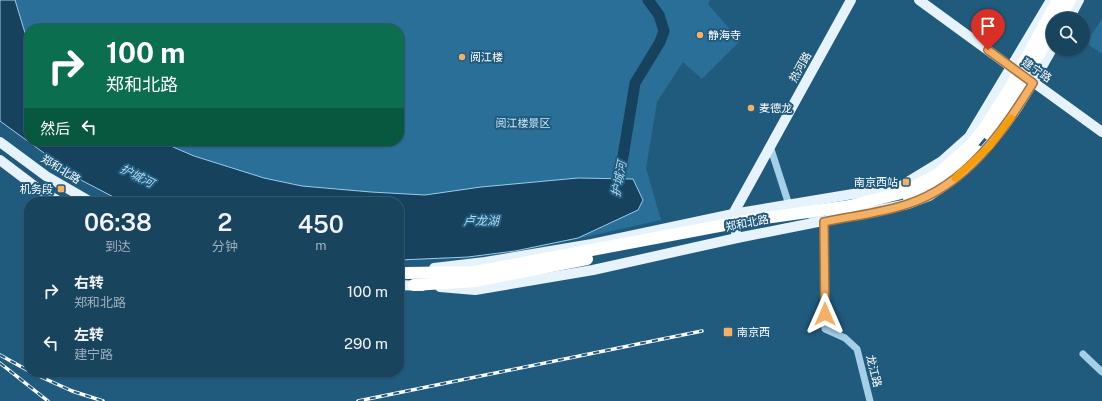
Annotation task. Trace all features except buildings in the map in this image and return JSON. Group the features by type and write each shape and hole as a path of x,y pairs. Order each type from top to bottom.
{"highway":[{"name":"郑和北路","path":"404,273 475,272 751,220 850,206 901,193 937,175 970,146 979,135 1010,88 1058,0"},
{"path":"1063,12 1070,0"},
{"name":"郑和北路","path":"414,286 482,280 749,226 882,206 926,192 960,167 976,151 1004,114 1046,42"}],"main road":[{"name":"热河路","path":"733,214 850,0"},
{"name":"建宁路","path":"919,0 1102,132"},
{"name":"郑和北路","path":"404,273 485,262 592,244 733,214 901,186 927,172 957,149 969,137 1051,0"},
{"path":"1073,12 1079,0"},
{"name":"郑和北路","path":"404,285 475,290 593,270 737,238 824,222 908,204 929,196 955,178 990,146 1012,117 1048,56"},
{"name":"郑和北路","path":"0,142 46,176 82,197"},
{"path":"0,160 37,188 52,197"},
{"path":"733,214 737,238"}],"street":[{"path":"770,146 789,205 824,222"},
{"name":"龙江路","path":"824,222 825,329 845,338 857,349 870,401"},
{"path":"1083,354 1102,372"}],"green space":[{"name":"阅江楼景区","path":"0,0 710,0 708,4 740,41 702,79 683,62 657,102 646,168 661,220 531,248 498,253 465,257 404,260 404,197 113,197 81,180 34,146 404,146 404,24 24,24 24,138 0,121"},
{"path":"1102,19 1102,54 1090,46 1090,37"}],"water":[{"name":"卢龙湖","path":"0,0 15,0 24,30 24,138 0,121"},
{"name":"卢龙湖","path":"34,146 171,146 194,156 264,178 302,186 425,195 481,187 578,178 633,179 643,200 638,210 578,238 515,251 468,257 404,260 404,197 113,197 81,180"}],"waterway":[{"name":"护城河","path":"617,193 635,83 660,42 664,31 659,15 648,0"}],"railway":[{"path":"358,401 702,331"},
{"path":"0,355 24,368"},
{"path":"0,363 48,401"},
{"path":"41,377 72,391 103,401"}],"slow traffic":[{"path":"955,178 990,146 1011,118"}],"place":[{"name":"静海寺","path":"700,35"},
{"name":"阅江楼","path":"462,57"},
{"name":"麦德龙","path":"751,108"},
{"name":"南京西站","path":"906,182"},
{"name":"机务段","path":"61,189"},
{"name":"南京西","path":"728,332"}],"route":[{"path":"825,314 824,222 908,204 929,196 955,178 990,146 1012,117 1033,83 988,50"}]}
